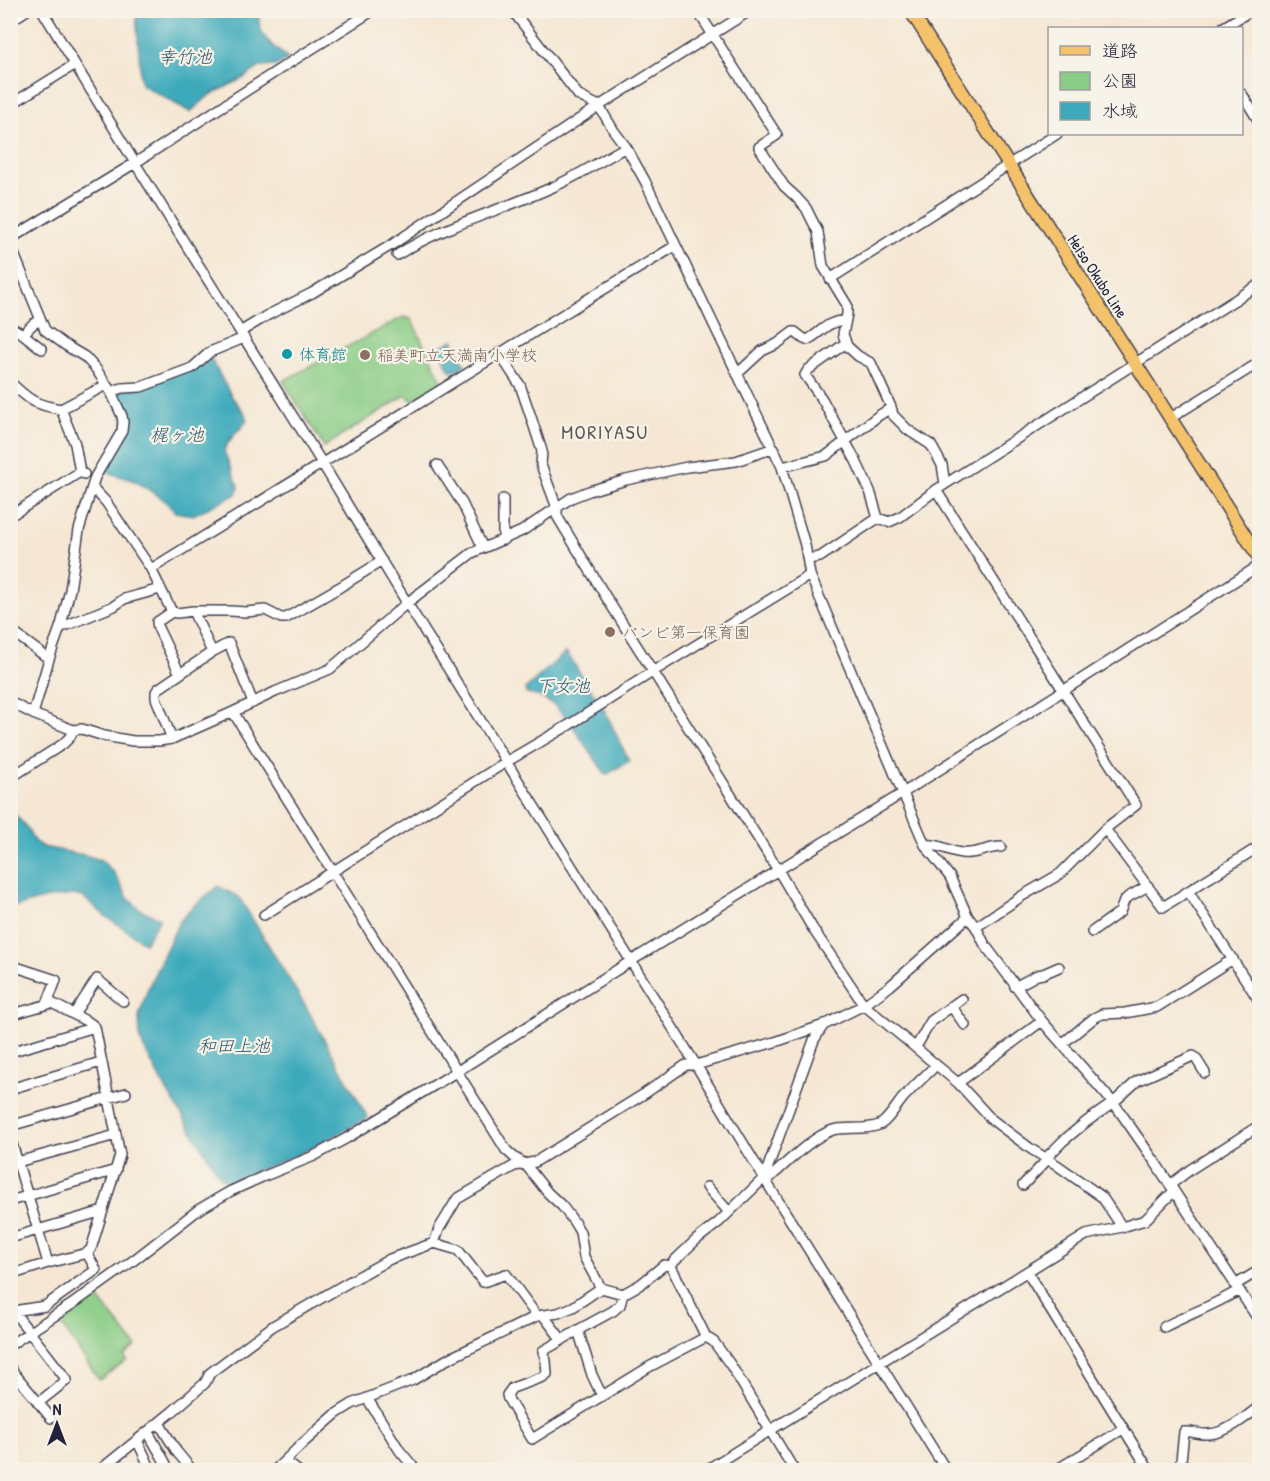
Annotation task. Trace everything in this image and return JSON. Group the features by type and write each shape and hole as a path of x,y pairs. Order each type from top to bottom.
{"main road":[{"name":"Heiso Okubo Line","path":"910,10 1260,559"}],"street":[{"path":"10,21 27,10"},
{"path":"42,10 407,603 696,1065 942,1469"},
{"path":"10,239 135,163 286,64 374,10"},
{"path":"512,10 579,96 599,106 645,181 782,466 808,559 810,575 925,845 950,878 968,917 985,945 1042,1021 1113,1103 1155,1162 1260,1322"},
{"path":"697,10 777,135 759,147 784,186 806,208 812,218 818,232 823,266 847,305 843,334 847,346 858,356 872,363 892,415 908,430 931,445 942,465 945,484"},
{"path":"10,382 27,398 47,407 61,409 108,389 141,387 192,368 210,352 393,244 599,106 751,10"},
{"path":"1224,27 1252,10"},
{"path":"10,105 74,65"},
{"path":"1243,96 1260,123"},
{"path":"830,279 1055,135"},
{"path":"397,255 409,247 456,226 555,186 626,147"},
{"path":"446,208 456,226"},
{"path":"10,244 45,330 85,357 96,369 122,416 122,431 93,482 79,530 70,590 61,625 33,714"},
{"path":"151,569 675,246"},
{"path":"878,518 889,522 900,517 945,484 1260,284"},
{"path":"23,334 41,320"},
{"path":"737,374 762,351 777,344 793,332 807,340 827,325 845,321"},
{"path":"12,330 23,334 42,350"},
{"path":"846,343 808,370 805,375 822,399 845,440 870,491 878,518"},
{"path":"500,353 520,385 528,406 542,451 542,465 557,508 556,516 813,929 864,1005 958,1083 991,1119 1102,1197 1122,1227"},
{"path":"1169,419 1260,362"},
{"path":"61,409 75,444 80,472 93,482 151,569 172,612"},
{"path":"782,466 826,456 878,416 892,410"},
{"path":"10,702 73,730 82,729 133,741 172,739 330,669 407,603 472,553 522,531 571,498 626,480 687,467 736,461 774,448"},
{"path":"437,465 462,503 483,548"},
{"path":"10,516 80,472"},
{"path":"936,490 1136,805 1105,829 1060,874 976,927"},
{"path":"503,499 503,540"},
{"path":"808,559 820,557 878,518"},
{"path":"180,674 157,622 172,612 265,610 286,618 382,561"},
{"path":"10,1345 83,1297 198,1210 231,1191 322,1152 456,1072 903,793 1260,566"},
{"path":"264,915 506,762 810,575"},
{"path":"61,625 65,626 114,606 124,599 160,589"},
{"path":"193,611 212,652"},
{"path":"10,630 49,659"},
{"path":"172,739 156,698 156,692 212,652 229,643 253,703"},
{"path":"233,712 506,1150 525,1164 574,1222 580,1232 584,1257 601,1288 623,1294 641,1284 664,1265 671,1266"},
{"path":"10,778 63,744 73,730"},
{"path":"1105,829 1163,907 1260,846"},
{"path":"925,845 934,844 962,853 1000,847"},
{"path":"1092,932 1120,912 1128,897 1148,886"},
{"path":"1188,891 1260,1002"},
{"path":"434,1243 439,1229 457,1199 514,1166 535,1162 686,1065 696,1065 778,1041 824,1024 864,1005 890,987 968,917"},
{"path":"1062,1044 1102,1014 1125,1013 1157,1007 1233,959"},
{"path":"10,965 56,980 47,1004"},
{"path":"1016,987 1059,966"},
{"path":"74,1014 98,979 123,1001"},
{"path":"10,995 13,1014 52,1003 94,1027 120,1155 91,1249 87,1253 10,1275"},
{"path":"916,1047 931,1021 962,999"},
{"path":"951,1006 965,1025"},
{"path":"958,1083 1042,1021"},
{"path":"765,1179 814,1040 824,1024"},
{"path":"10,1052 94,1027"},
{"path":"1023,1185 1063,1141 1113,1103 1137,1081 1193,1056 1204,1074"},
{"path":"10,1089 101,1062"},
{"path":"671,1266 696,1240 720,1222 765,1179 821,1135 838,1129 878,1126 884,1122 902,1099 936,1065"},
{"path":"10,1126 126,1092"},
{"path":"706,1470 1086,1235 1145,1220 1191,1169 1260,1125"},
{"path":"14,1163 116,1135"},
{"path":"10,1137 14,1163 28,1196 48,1263"},
{"path":"10,1201 116,1170"},
{"path":"706,1187 729,1212"},
{"path":"10,1238 103,1211"},
{"path":"100,1470 205,1383 210,1373 273,1326 390,1259 434,1243 458,1250 483,1282 506,1274 562,1340"},
{"path":"38,1402 67,1380 12,1308 45,1305 96,1270 87,1253"},
{"path":"671,1266 706,1337 714,1342 732,1367 794,1470"},
{"path":"1164,1328 1215,1304 1260,1270"},
{"path":"1027,1272 1149,1470"},
{"path":"275,1470 336,1414 352,1404 413,1380 455,1356 540,1316 558,1313 573,1307 601,1288"},
{"path":"623,1294 620,1305 614,1311 543,1351 547,1374 512,1388 508,1392 508,1399 532,1439 649,1367 706,1337"},
{"path":"578,1330 592,1376 602,1396"},
{"path":"10,1368 51,1418"},
{"path":"367,1398 399,1452 416,1470"},
{"path":"1178,1469 1184,1432 1192,1431 1207,1435 1221,1432 1260,1406"},
{"path":"159,1423 177,1452 192,1470"},
{"path":"1056,1470 1123,1429"},
{"path":"148,1432 166,1464"},
{"path":"137,1440 151,1470"},
{"path":"285,1461 297,1470"}],"green space":[{"path":"403,317 411,319 443,383 413,401 406,395 324,447 283,381"},
{"path":"96,1295 136,1346 124,1356 127,1360 99,1380 58,1320"}],"water":[{"name":"幸竹池","path":"136,11 259,11 262,33 288,59 275,66 260,67 210,95 190,112 141,84"},
{"path":"453,340 465,365 451,372 438,348"},
{"name":"梶ヶ池","path":"210,357 247,420 228,442 224,451 239,488 235,495 193,515 175,512 162,498 135,481 101,470 126,431 117,396 119,391"},
{"name":"下女池","path":"566,652 604,709 629,761 606,775 569,721 554,705 540,697 526,693 525,689"},
{"path":"11,810 28,829 34,841 43,847 101,860 115,874 128,898 139,909 160,918 145,943 105,916 83,897 72,895 43,899 11,908"},
{"name":"和田上池","path":"218,886 239,897 306,1007 368,1118 298,1155 228,1182 221,1178 162,1083 140,1040 139,1016 148,988 178,924 189,910"}],"place":[{"name":"体育館","path":"287,354"},
{"name":"稲美町立天満南小学校","path":"365,355"},
{"name":"バンビ第一保育園","path":"610,632"}],"district":[{"name":"MORIYASU","path":"605,431"}]}
